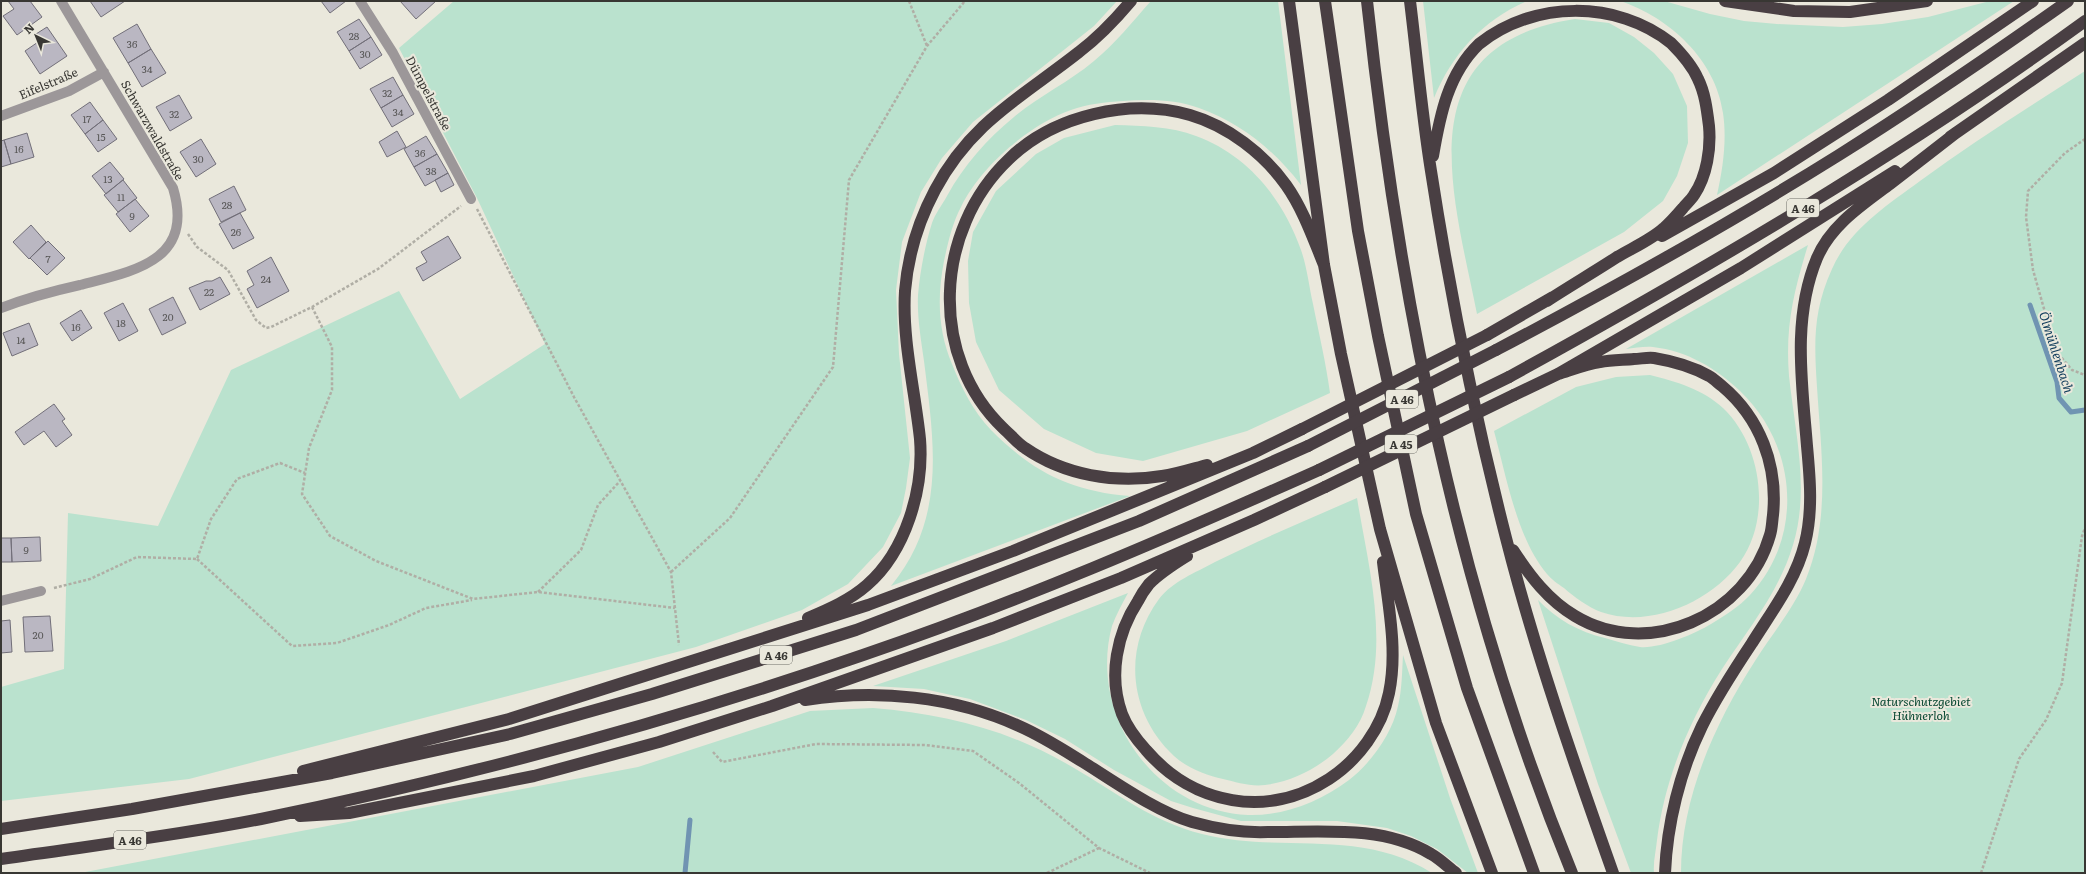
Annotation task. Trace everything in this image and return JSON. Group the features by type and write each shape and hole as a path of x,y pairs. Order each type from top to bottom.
{"highway":[{"path":"714,656 819,613 846,600 868,584 899,545 909,523 918,483 920,442 907,337 905,293 909,260 918,226 936,189 954,159 976,132 1004,106 1080,51 1109,26 1130,1"},
{"path":"1289,1 1324,265 1341,354 1380,529 1436,723 1492,873"},
{"name":"A 45","path":"1325,1 1358,231 1378,336 1416,514 1467,688 1534,873"},
{"path":"1367,1 1375,74 1411,315 1449,493 1505,687 1554,828 1572,873"},
{"path":"1410,1 1430,169 1451,289 1506,540 1545,676 1613,873"},
{"path":"1725,1 1794,11 1850,12 1927,1"},
{"path":"221,792 509,719 714,656 868,605 1006,554 1253,453 1487,335 1774,174 1888,100 2033,1"},
{"name":"A 46","path":"1,829 132,809 332,773 510,734 652,694 856,630 1139,521 1308,446 1496,350 1601,294 1838,156 1946,85 2068,1"},
{"path":"1430,169 1441,111 1448,89 1462,65 1478,45 1498,28 1521,16 1546,7 1572,3 1604,7 1629,14 1657,30 1683,55 1698,79 1707,110 1710,139 1706,168 1694,196 1663,229 1547,301"},
{"name":"A 46","path":"1,859 259,819 407,786 588,740 767,688 866,654 1029,594 1139,550 1319,470 1509,377 1654,297 1866,171 2019,69 2085,21"},
{"path":"259,819 349,813 534,776 658,742 772,706 993,628 1121,578 1254,520 1325,487 1558,374 1741,268 1957,132 2085,43"},
{"path":"1253,453 1163,476 1126,480 1092,476 1060,466 1024,448 998,422 974,392 960,363 951,327 949,290 953,258 964,225 987,183 1009,158 1039,136 1063,124 1109,111 1143,108 1191,115 1240,139 1262,157 1286,185 1303,216 1324,265"},
{"path":"1665,873 1674,803 1701,727 1777,605 1797,568 1805,542 1810,492 1800,369 1801,327 1805,294 1818,257 1830,236 1847,217 1957,132"},
{"path":"1506,540 1531,578 1550,598 1575,616 1601,628 1628,634 1652,634 1683,627 1712,613 1739,590 1757,565 1770,535 1774,500 1771,464 1758,428 1737,399 1709,376 1680,364 1652,358 1599,362 1558,374"},
{"path":"1254,520 1175,563 1148,584 1128,617 1117,646 1116,682 1122,714 1138,740 1154,760 1176,778 1191,787 1218,798 1248,802 1280,800 1310,791 1334,776 1359,754 1377,727 1389,693 1393,649 1380,529"},
{"path":"772,706 831,696 862,695 899,696 938,701 976,711 1019,726 1053,744 1160,809 1192,822 1229,830 1266,832 1315,831 1372,834 1404,842 1431,854 1456,873"}],"street":[{"name":"Schwarzwaldstraße","path":"1,308 46,293 132,272 149,264 171,242 178,221 178,206 173,188 61,1"},
{"name":"Dümpelstraße","path":"360,1 393,53 471,199"},
{"name":"Eifelstraße","path":"1,116 69,91 104,72"},
{"path":"1,601 41,591"}],"path":[{"path":"909,1 927,46"},
{"path":"671,572 730,518 833,367 849,180 927,46 965,1"},
{"path":"2085,139 2065,153 2028,191 2026,217 2033,270 2056,350 2072,370 2085,375"},
{"path":"178,221 197,247 228,270 260,325 266,328 272,327 312,307 378,269 471,199 574,397 671,572 679,645"},
{"path":"312,307 332,347 332,390 309,448 302,494 330,536 376,561 473,599"},
{"path":"197,559 211,519 237,479 280,463 305,473"},
{"path":"538,592 581,550 598,505 620,481"},
{"path":"1981,873 2019,759 2046,720 2062,683 2082,536 2085,528"},
{"path":"41,591 90,579 137,557 197,559 292,646 337,643 389,625 426,608 473,599 538,592 675,608"},
{"path":"713,752 722,762 816,744 925,745 972,751 1019,783 1099,848 1150,873"},
{"path":"1047,873 1099,848"}],"green space":[{"path":"454,1 1117,1 1094,26 973,122 942,158 921,192 902,242 896,290 899,354 910,458 906,488 901,513 883,547 848,584 802,610 696,647 189,779 1,801 1,687 64,669 68,513 158,526 231,370 399,291 460,399 545,344 477,198 399,48"},
{"path":"1151,1 1278,1 1301,185 1280,160 1268,149 1229,121 1190,105 1161,100 1110,102 1071,110 1039,125 1023,136 993,162 980,177 961,207 949,240 940,288 941,326 947,352 964,391 973,407 991,430 1022,457 1054,477 1071,484 1089,489 1130,496 891,586 909,560 921,534 929,506 933,450 928,391 918,312 918,295 923,259 933,220 961,174 985,143 1024,109 1094,61 1117,40"},
{"path":"1423,1 1527,1 1496,18 1471,40 1450,67 1434,98"},
{"path":"1620,1 1664,1 1710,14 1744,21 1843,27 1882,24 1928,17 1990,1 2014,1 1717,195 1724,154 1725,133 1719,94 1711,75 1700,58 1672,29 1638,8"},
{"path":"1575,19 1609,23 1634,37 1654,53 1673,74 1687,106 1688,143 1677,176 1663,201 1624,232 1477,314 1458,221 1452,174 1453,131 1463,92 1484,59 1521,34"},
{"name":"Naturschutzgebiet Hühnerloh","path":"2085,71 2085,873 1681,873 1687,817 1703,762 1714,736 1740,685 1801,590 1814,556 1822,508 1822,460 1815,355 1816,327 1821,299 1839,255 1848,242 1870,220 1920,181 1960,152"},
{"path":"1115,125 1167,128 1196,136 1215,144 1247,167 1274,197 1293,231 1303,256 1330,393 1247,431 1143,461 1096,453 1044,429 999,390 976,342 969,303 968,261 973,232 996,191 1036,154 1064,138"},
{"path":"1808,245 1795,293 1788,341 1789,376 1800,461 1801,482 1798,524 1793,545 1780,579 1762,610 1710,689 1680,751 1672,772 1661,817 1654,861 1654,873 1631,873 1598,784 1538,600 1560,619 1586,632 1640,647 1657,646 1687,636 1721,618 1750,595 1768,572 1780,546 1786,519 1787,491 1783,464 1773,437 1759,413 1731,383 1711,368 1700,362 1678,352 1666,349 1640,347 1626,349"},
{"path":"1650,375 1679,383 1707,396 1723,408 1736,423 1747,441 1754,461 1758,482 1759,504 1756,525 1750,544 1740,562 1728,576 1713,589 1696,600 1659,614 1639,617 1620,616 1601,612 1581,602 1550,578 1537,560 1520,525 1494,431 1576,387 1616,377"},
{"path":"1357,498 1371,576 1376,628 1376,655 1373,681 1366,706 1357,726 1344,743 1326,760 1310,770 1284,781 1260,785 1249,785 1203,773 1185,764 1174,756 1159,739 1147,721 1140,701 1136,680 1136,660 1139,639 1147,618 1159,599 1178,582 1215,562 1267,537"},
{"path":"1128,593 1112,626 1107,660 1110,693 1120,724 1136,752 1158,777 1184,796 1214,809 1248,815 1275,813 1314,801 1338,788 1349,780 1365,765 1380,747 1395,717 1402,681 1403,655 1450,798 1478,873 1468,873 1437,849 1411,836 1387,828 1337,821 1241,821 1193,808 1171,801 1114,770 1065,739 1026,720 970,699 924,689 873,686 1006,641"},
{"path":"873,708 952,720 977,726 1026,743 1074,768 1151,814 1167,822 1202,834 1231,840 1319,844 1377,850 1405,859 1432,873 80,873 638,767 810,711"}],"building":[{"path":"8,1 30,1 42,17 17,35 3,16 14,9"},
{"path":"90,1 125,1 101,17"},
{"path":"321,1 346,1 330,13"},
{"path":"400,1 436,1 416,19"},
{"path":"359,19 371,37 349,51 337,32"},
{"path":"137,24 151,49 128,63 113,38"},
{"path":"47,27 67,56 40,74 25,51 41,40 36,34"},
{"path":"371,37 382,55 360,69 349,51"},
{"path":"151,49 166,73 142,87 128,63"},
{"path":"393,77 403,95 381,108 370,89"},
{"path":"179,95 192,118 170,131 156,107"},
{"path":"403,95 414,114 392,127 381,108"},
{"path":"90,102 103,120 85,134 71,115"},
{"path":"103,120 117,139 98,152 85,134"},
{"path":"397,131 406,147 387,157 379,142"},
{"path":"27,133 34,157 11,164 4,140"},
{"path":"426,136 437,154 414,167 404,149"},
{"path":"201,139 216,164 196,177 180,152"},
{"path":"4,140 11,164 1,167 1,141"},
{"path":"437,154 448,173 425,186 414,167"},
{"path":"110,162 124,179 106,194 92,176"},
{"path":"448,173 454,185 441,192 435,180"},
{"path":"123,180 137,198 118,212 104,195"},
{"path":"234,186 246,210 221,222 209,199"},
{"path":"135,199 149,216 130,232 116,214"},
{"path":"240,213 254,238 233,249 219,224"},
{"path":"31,225 46,242 29,259 13,242"},
{"path":"448,236 461,258 423,281 416,268 427,262 421,252"},
{"path":"48,241 65,258 47,275 30,258"},
{"path":"271,257 289,291 257,308 247,289 254,285 247,271"},
{"path":"220,277 230,294 200,310 189,288"},
{"path":"173,297 186,323 162,335 149,309"},
{"path":"123,303 138,331 119,341 104,313"},
{"path":"81,310 92,328 72,341 60,323"},
{"path":"29,323 38,345 12,356 3,333"},
{"path":"54,404 65,419 62,421 72,435 56,447 44,431 24,445 15,432"},
{"path":"40,537 41,561 12,562 11,538"},
{"path":"1,538 11,538 12,562 1,562"},
{"path":"50,616 53,651 25,652 23,617"},
{"path":"10,620 12,652 1,653 1,621"}],"waterway":[{"name":"Ölmühlenbach","path":"2030,305 2057,382 2059,398 2071,412 2085,410"},
{"path":"685,873 690,820"}]}
